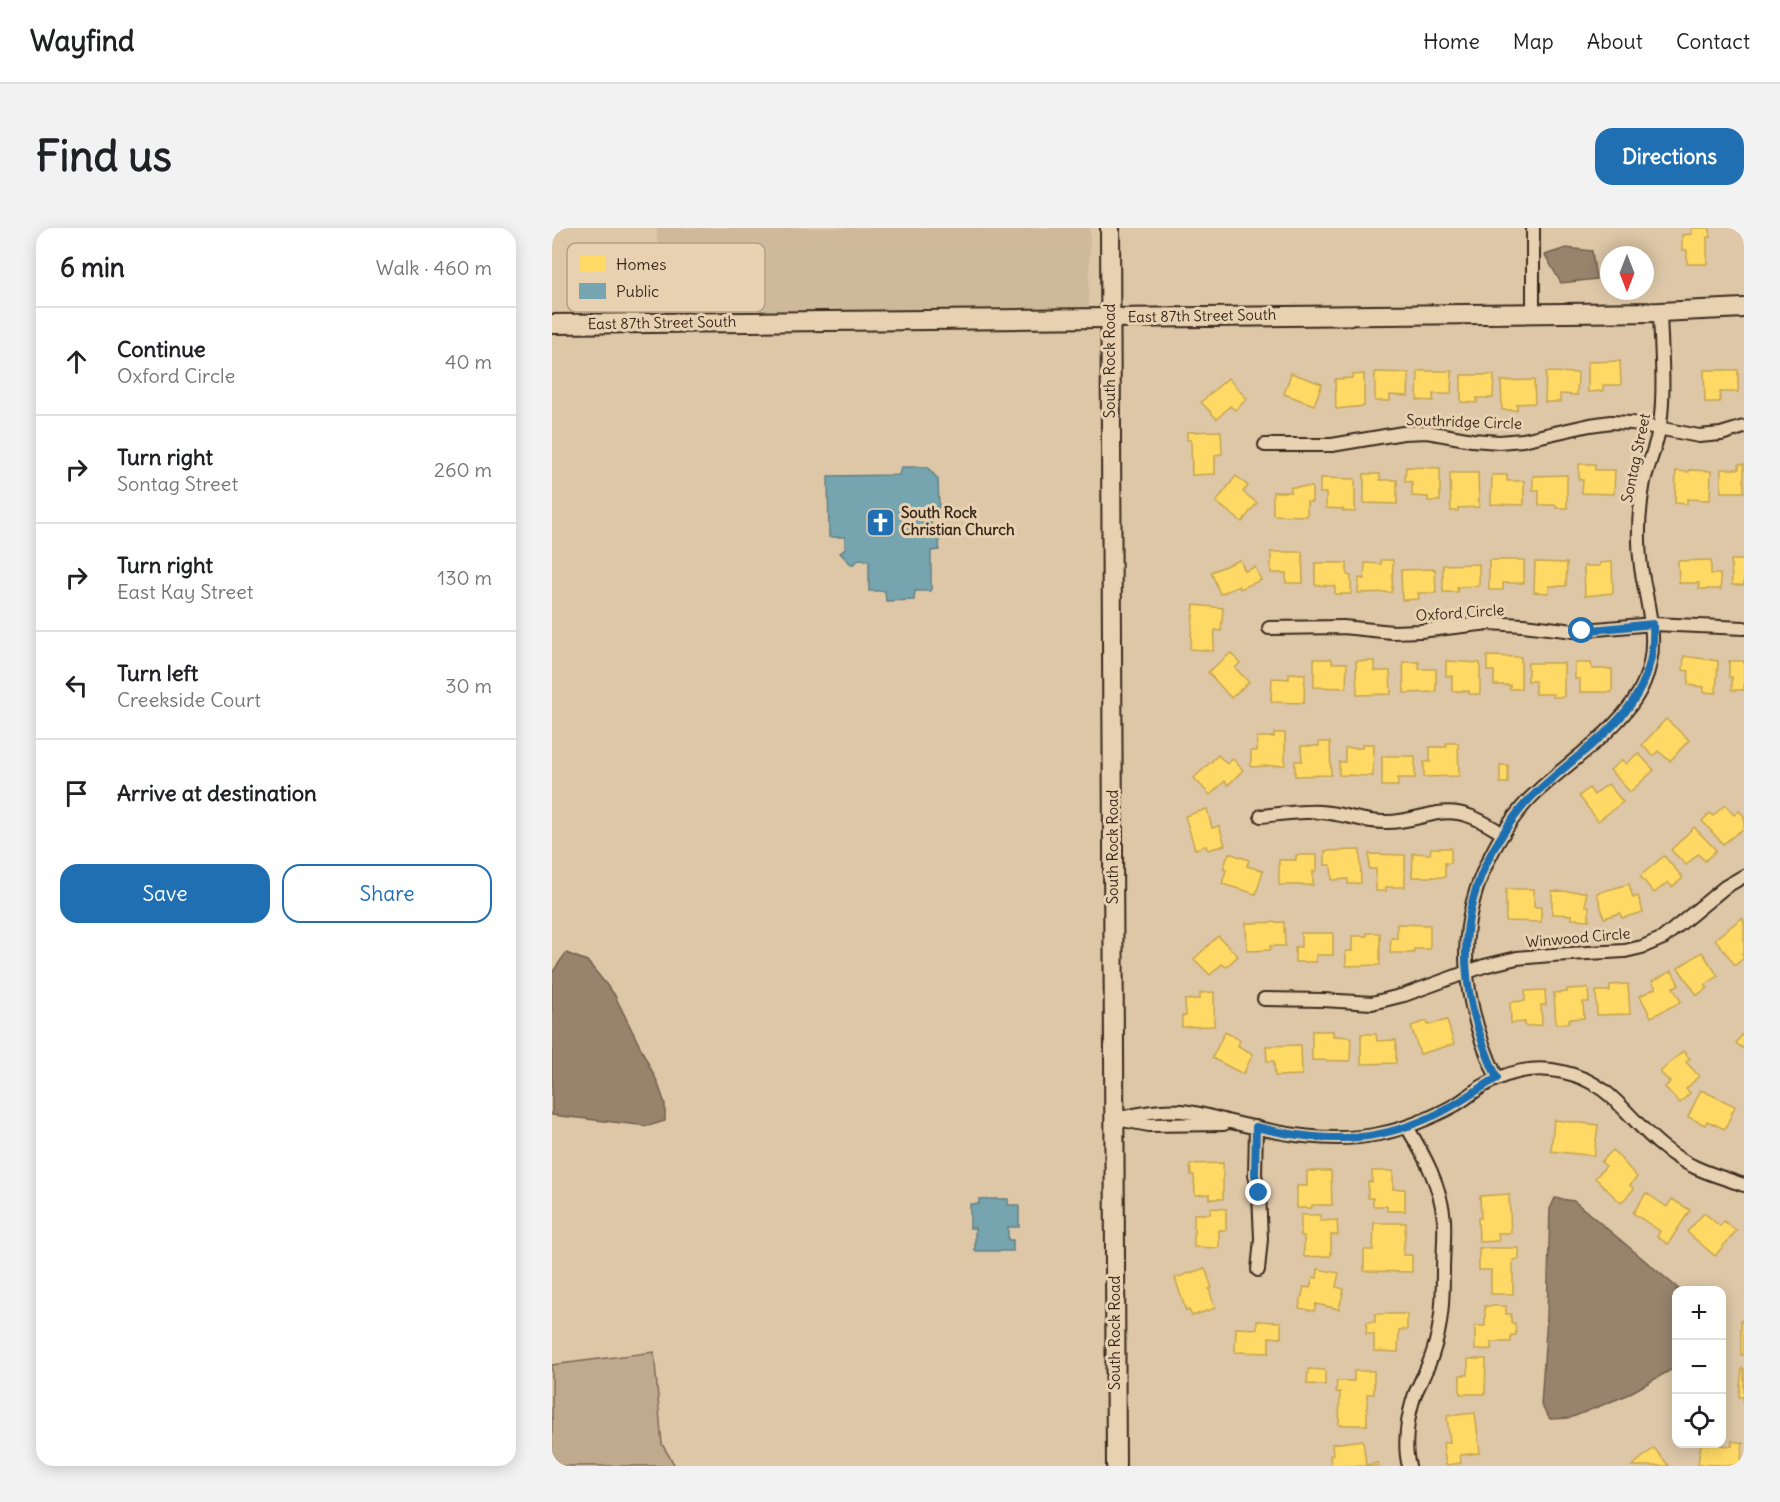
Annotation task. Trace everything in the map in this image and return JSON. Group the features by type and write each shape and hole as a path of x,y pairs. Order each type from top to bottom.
{"main road":[{"name":"South Rock Road","path":"1110,228 1116,1466"},
{"name":"East 87th Street South","path":"552,324 1660,312 1744,308"}],"street":[{"path":"1533,228 1533,313"},
{"name":"Sontag Street","path":"1497,1078 1475,1024 1466,973 1465,944 1468,918 1480,879 1503,834 1518,812 1538,790 1622,717 1635,701 1651,662 1653,624 1641,567 1639,539 1644,482 1659,427 1663,399 1660,312"},
{"name":"Southridge Circle","path":"1265,445 1332,446 1403,433 1427,432 1472,440 1523,440 1611,422 1659,427 1699,436 1721,434 1744,427"},
{"name":"Oxford Circle","path":"1269,628 1343,627 1392,632 1490,623 1523,624 1574,631 1653,624 1744,628"},
{"path":"1260,816 1320,812 1372,822 1391,823 1440,813 1455,813 1484,821 1503,834"},
{"name":"Winwood Circle","path":"1264,999 1372,1003 1404,995 1484,966 1517,958 1642,948 1663,938 1725,887 1744,876"},
{"path":"1115,1119 1149,1125 1234,1123 1302,1137 1353,1138 1407,1127 1442,1112 1497,1078 1522,1071 1543,1069 1578,1076 1595,1083 1612,1095 1642,1130 1685,1163 1707,1174 1744,1185"},
{"path":"1256,1127 1255,1175 1259,1193 1261,1239 1258,1270"},
{"path":"1407,1127 1421,1149 1431,1172 1444,1219 1443,1304 1433,1353 1412,1405 1407,1433 1406,1458 1409,1466"}],"shaded area":[{"path":"657,228 1090,228 1089,310 659,317 659,312 765,312 765,243 657,243"},
{"path":"1566,248 1592,251 1596,279 1561,283 1545,255"},
{"path":"566,953 587,961 614,994 657,1081 665,1104 665,1121 648,1126 552,1115 552,973"},
{"path":"1555,1198 1574,1201 1675,1286 1672,1286 1672,1369 1625,1396 1570,1418 1550,1419 1541,1405 1547,1317 1550,1209"},
{"path":"654,1352 662,1444 675,1466 552,1466 552,1365"}],"building: Homes":[{"path":"1692,228 1710,228 1710,237 1707,237 1707,264 1687,264 1687,250 1682,250 1682,235 1692,234"},
{"path":"1620,361 1621,385 1603,385 1603,391 1588,392 1588,362"},
{"path":"1704,370 1738,370 1738,392 1720,392 1720,402 1705,402"},
{"path":"1418,371 1452,371 1451,394 1433,394 1433,401 1417,400"},
{"path":"1375,372 1409,373 1408,396 1390,395 1390,401 1375,401"},
{"path":"1546,372 1578,373 1577,395 1560,394 1560,402 1545,402"},
{"path":"1291,373 1322,384 1314,405 1284,394"},
{"path":"1364,374 1364,406 1336,409 1335,379 1352,378 1352,375"},
{"path":"1461,375 1494,375 1493,398 1477,398 1477,403 1461,402"},
{"path":"1228,378 1247,399 1235,410 1230,406 1217,419 1201,402"},
{"path":"1534,380 1535,403 1517,404 1517,410 1502,410 1501,381"},
{"path":"1221,431 1222,454 1215,455 1215,474 1192,475 1191,440 1187,440 1187,432"},
{"path":"1579,464 1595,464 1595,470 1615,470 1614,494 1582,493 1583,480 1579,480"},
{"path":"1739,464 1744,464 1744,492 1721,492 1721,469 1739,469"},
{"path":"1406,467 1440,468 1440,501 1428,501 1428,497 1412,496 1412,482 1405,481"},
{"path":"1689,470 1711,471 1710,500 1687,499 1687,504 1675,503 1676,471 1689,472"},
{"path":"1450,473 1478,473 1479,507 1458,508 1458,511 1451,511"},
{"path":"1364,474 1380,474 1380,480 1397,480 1397,504 1364,503"},
{"path":"1492,475 1507,475 1507,481 1524,481 1524,505 1491,504"},
{"path":"1567,475 1567,508 1556,508 1556,505 1539,505 1539,490 1533,490 1533,476"},
{"path":"1236,476 1248,486 1243,492 1257,503 1242,522 1216,502"},
{"path":"1320,478 1355,479 1355,512 1326,508 1326,493 1320,493"},
{"path":"1291,487 1312,487 1312,502 1307,502 1307,516 1273,515 1273,492 1291,492"},
{"path":"1271,552 1302,552 1303,583 1286,583 1286,573 1271,573"},
{"path":"1240,560 1245,571 1255,567 1261,580 1220,594 1211,572"},
{"path":"1381,560 1393,560 1392,592 1358,593 1359,578 1364,579 1365,563 1381,564"},
{"path":"1489,560 1524,560 1524,583 1503,583 1503,590 1489,590"},
{"path":"1711,560 1711,574 1720,574 1721,589 1699,589 1699,583 1679,583 1678,561"},
{"path":"1731,560 1744,560 1744,585 1732,585"},
{"path":"1535,562 1567,563 1566,586 1549,586 1549,593 1534,592"},
{"path":"1612,562 1613,593 1585,596 1584,566 1600,566 1600,563"},
{"path":"1315,563 1347,563 1347,575 1351,576 1351,594 1335,594 1335,586 1315,585"},
{"path":"1479,564 1479,586 1457,587 1458,592 1443,592 1443,565"},
{"path":"1435,569 1436,593 1418,593 1419,599 1402,600 1401,570"},
{"path":"1194,605 1223,608 1221,631 1215,630 1213,651 1190,649"},
{"path":"1231,653 1240,663 1235,668 1249,682 1231,698 1208,672"},
{"path":"1487,656 1521,657 1521,689 1510,689 1510,685 1494,685 1494,671 1487,671"},
{"path":"1684,656 1718,661 1716,693 1703,692 1704,687 1688,685 1689,671 1683,670"},
{"path":"1314,659 1332,659 1332,663 1347,663 1346,688 1314,687"},
{"path":"1356,661 1374,661 1374,671 1390,671 1391,694 1357,695"},
{"path":"1446,661 1480,663 1480,694 1469,694 1469,691 1452,691 1452,676 1446,676"},
{"path":"1729,661 1744,661 1744,690 1732,690"},
{"path":"1403,662 1419,662 1419,669 1436,669 1436,692 1404,693"},
{"path":"1528,663 1564,663 1564,697 1553,697 1553,694 1535,694 1535,681 1528,681"},
{"path":"1575,663 1591,663 1592,669 1612,669 1612,692 1580,692 1580,679 1575,679"},
{"path":"1289,673 1305,674 1304,703 1271,702 1272,678 1289,679"},
{"path":"1666,719 1689,740 1670,761 1658,751 1653,756 1642,745"},
{"path":"1274,733 1285,733 1285,765 1251,767 1251,751 1257,751 1257,737 1274,737"},
{"path":"1319,742 1330,742 1331,775 1295,776 1295,761 1302,761 1301,746 1319,746"},
{"path":"1446,743 1458,743 1459,776 1424,777 1424,762 1430,762 1430,747 1447,747"},
{"path":"1362,744 1374,744 1373,776 1339,775 1339,762 1345,762 1345,748 1362,748"},
{"path":"1638,753 1654,770 1630,792 1610,770 1622,760 1626,764"},
{"path":"1218,755 1227,764 1233,759 1243,770 1228,785 1225,781 1210,795 1194,778"},
{"path":"1382,756 1415,756 1415,778 1398,778 1398,786 1382,786"},
{"path":"1500,765 1508,765 1508,783 1500,783"},
{"path":"1608,784 1623,802 1598,821 1579,796 1589,788 1594,795"},
{"path":"1725,805 1734,815 1739,811 1744,816 1744,828 1723,844 1702,821 1710,813 1713,816"},
{"path":"1207,809 1212,828 1219,826 1225,845 1208,850 1206,846 1195,849 1185,816"},
{"path":"1694,827 1716,850 1705,861 1698,854 1686,865 1671,850"},
{"path":"1431,848 1451,848 1451,863 1445,863 1445,877 1412,877 1413,853 1430,854"},
{"path":"1360,850 1361,883 1348,884 1348,879 1332,880 1331,865 1325,865 1325,851"},
{"path":"1229,853 1249,860 1247,866 1263,871 1256,894 1222,884 1226,870 1223,869"},
{"path":"1369,854 1405,855 1405,887 1386,887 1386,891 1376,891 1376,869 1369,869"},
{"path":"1296,855 1317,855 1317,871 1313,871 1313,885 1279,885 1279,860 1296,860"},
{"path":"1664,856 1683,878 1672,887 1668,882 1654,893 1640,876"},
{"path":"1629,884 1633,898 1638,896 1643,912 1622,918 1620,913 1604,918 1597,893"},
{"path":"1506,889 1534,889 1534,907 1541,907 1541,922 1506,921"},
{"path":"1552,891 1586,892 1589,920 1572,919 1572,915 1552,914"},
{"path":"1742,918 1744,921 1744,951 1742,953 1744,958 1735,965 1715,939"},
{"path":"1284,922 1285,946 1270,946 1270,950 1247,951 1246,923"},
{"path":"1397,924 1430,925 1430,949 1414,949 1414,953 1390,953 1391,938 1397,938"},
{"path":"1301,933 1333,933 1333,955 1316,955 1316,962 1295,962 1295,947 1301,947"},
{"path":"1367,933 1380,933 1380,965 1346,966 1346,951 1352,951 1352,936 1367,936"},
{"path":"1218,936 1238,956 1226,967 1222,964 1210,975 1194,959"},
{"path":"1702,952 1718,976 1705,985 1708,988 1697,995 1678,968"},
{"path":"1672,971 1679,985 1673,987 1681,1002 1651,1017 1640,996 1656,988 1652,981"},
{"path":"1628,984 1630,1014 1597,1015 1596,991 1610,991 1610,985"},
{"path":"1588,988 1589,1002 1583,1002 1584,1018 1569,1019 1569,1023 1556,1024 1554,993 1567,992 1567,989"},
{"path":"1545,990 1546,1005 1541,1005 1542,1025 1525,1026 1525,1022 1511,1023 1510,1002 1525,1001 1525,991"},
{"path":"1214,992 1214,1026 1182,1027 1182,1016 1186,1016 1185,1000 1200,999 1200,993"},
{"path":"1447,1020 1454,1044 1420,1054 1411,1026 1427,1021 1428,1025"},
{"path":"1312,1031 1333,1031 1333,1036 1351,1037 1350,1061 1312,1060"},
{"path":"1225,1032 1240,1040 1238,1046 1253,1054 1243,1074 1212,1058"},
{"path":"1744,1032 1744,1049 1736,1043"},
{"path":"1361,1034 1376,1034 1377,1041 1396,1040 1396,1063 1361,1064"},
{"path":"1301,1045 1302,1075 1275,1076 1274,1061 1267,1061 1266,1046"},
{"path":"1683,1051 1690,1059 1686,1062 1699,1076 1686,1089 1690,1093 1680,1103 1665,1087 1670,1082 1660,1072"},
{"path":"1701,1090 1735,1106 1725,1129 1707,1121 1705,1125 1688,1117"},
{"path":"1554,1120 1598,1125 1594,1156 1551,1151"},
{"path":"1613,1150 1637,1177 1630,1185 1634,1189 1621,1203 1595,1178 1606,1166 1601,1162"},
{"path":"1223,1163 1223,1199 1210,1199 1210,1194 1195,1195 1194,1175 1191,1175 1190,1164"},
{"path":"1307,1171 1331,1171 1332,1205 1297,1208 1297,1186 1307,1186"},
{"path":"1372,1171 1393,1171 1393,1189 1405,1189 1405,1211 1387,1211 1387,1206 1373,1206 1373,1198 1368,1198 1368,1182 1372,1182"},
{"path":"1646,1193 1667,1207 1672,1199 1690,1210 1668,1244 1657,1237 1660,1231 1633,1213"},
{"path":"1509,1194 1511,1233 1498,1233 1499,1241 1479,1242 1480,1196"},
{"path":"1211,1208 1226,1209 1226,1230 1219,1230 1219,1248 1194,1247 1194,1214 1210,1214"},
{"path":"1704,1213 1720,1226 1724,1221 1736,1231 1715,1256 1687,1232"},
{"path":"1301,1215 1320,1215 1320,1221 1337,1220 1338,1235 1331,1235 1331,1256 1304,1257"},
{"path":"1374,1223 1406,1223 1403,1255 1412,1255 1412,1272 1364,1271 1364,1250 1373,1250"},
{"path":"1479,1248 1519,1248 1519,1259 1513,1260 1513,1294 1491,1294 1491,1270 1479,1270"},
{"path":"1205,1268 1212,1288 1209,1289 1215,1308 1192,1316 1189,1310 1186,1311 1175,1278"},
{"path":"1318,1269 1339,1273 1336,1287 1344,1289 1339,1309 1316,1304 1314,1311 1299,1308 1304,1287 1310,1288 1313,1277 1317,1278"},
{"path":"1485,1306 1506,1306 1506,1314 1511,1314 1511,1323 1515,1323 1516,1335 1511,1335 1511,1342 1491,1342 1491,1349 1475,1350 1475,1326 1485,1326"},
{"path":"1375,1314 1407,1314 1407,1330 1399,1330 1398,1352 1374,1351 1374,1334 1366,1334 1367,1322 1375,1322"},
{"path":"1741,1320 1744,1320 1744,1355 1741,1355"},
{"path":"1257,1321 1281,1322 1281,1338 1269,1337 1269,1353 1235,1352 1236,1328 1257,1329"},
{"path":"1468,1359 1486,1359 1485,1394 1460,1394 1460,1375 1468,1375"},
{"path":"1742,1368 1744,1369 1744,1406 1743,1397 1739,1397"},
{"path":"1308,1369 1325,1370 1325,1385 1307,1384"},
{"path":"1354,1371 1374,1371 1374,1394 1367,1394 1367,1425 1339,1425 1340,1392 1336,1392 1337,1381 1354,1381"},
{"path":"1475,1413 1480,1453 1460,1455 1461,1463 1446,1465 1443,1443 1450,1442 1447,1416"},
{"path":"1363,1440 1366,1465 1378,1463 1378,1466 1331,1466 1332,1444"},
{"path":"1732,1441 1743,1443 1740,1466 1698,1464 1700,1448 1732,1446"},
{"path":"1654,1448 1669,1466 1632,1466"}],"building: Public":[{"name":"South Rock Christian Church","path":"901,467 927,467 938,479 939,508 931,508 931,535 940,535 939,550 931,551 931,591 915,591 914,600 886,601 885,591 869,591 869,561 860,559 852,565 840,553 845,549 845,537 829,537 828,476 899,475"},
{"path":"979,1199 1008,1199 1008,1205 1019,1205 1019,1227 1008,1227 1008,1240 1013,1240 1013,1251 975,1251 975,1228 970,1228 970,1204 979,1204"}],"place":[{"name":"South Rock Christian Church","path":"880,522"}],"route":[{"path":"1259,1193 1255,1175 1256,1127 1302,1137 1326,1139 1380,1134 1407,1127 1433,1116 1497,1078 1475,1024 1466,973 1465,944 1468,918 1476,889 1488,861 1518,812 1538,790 1622,717 1635,701 1651,662 1653,624 1582,631"}]}
